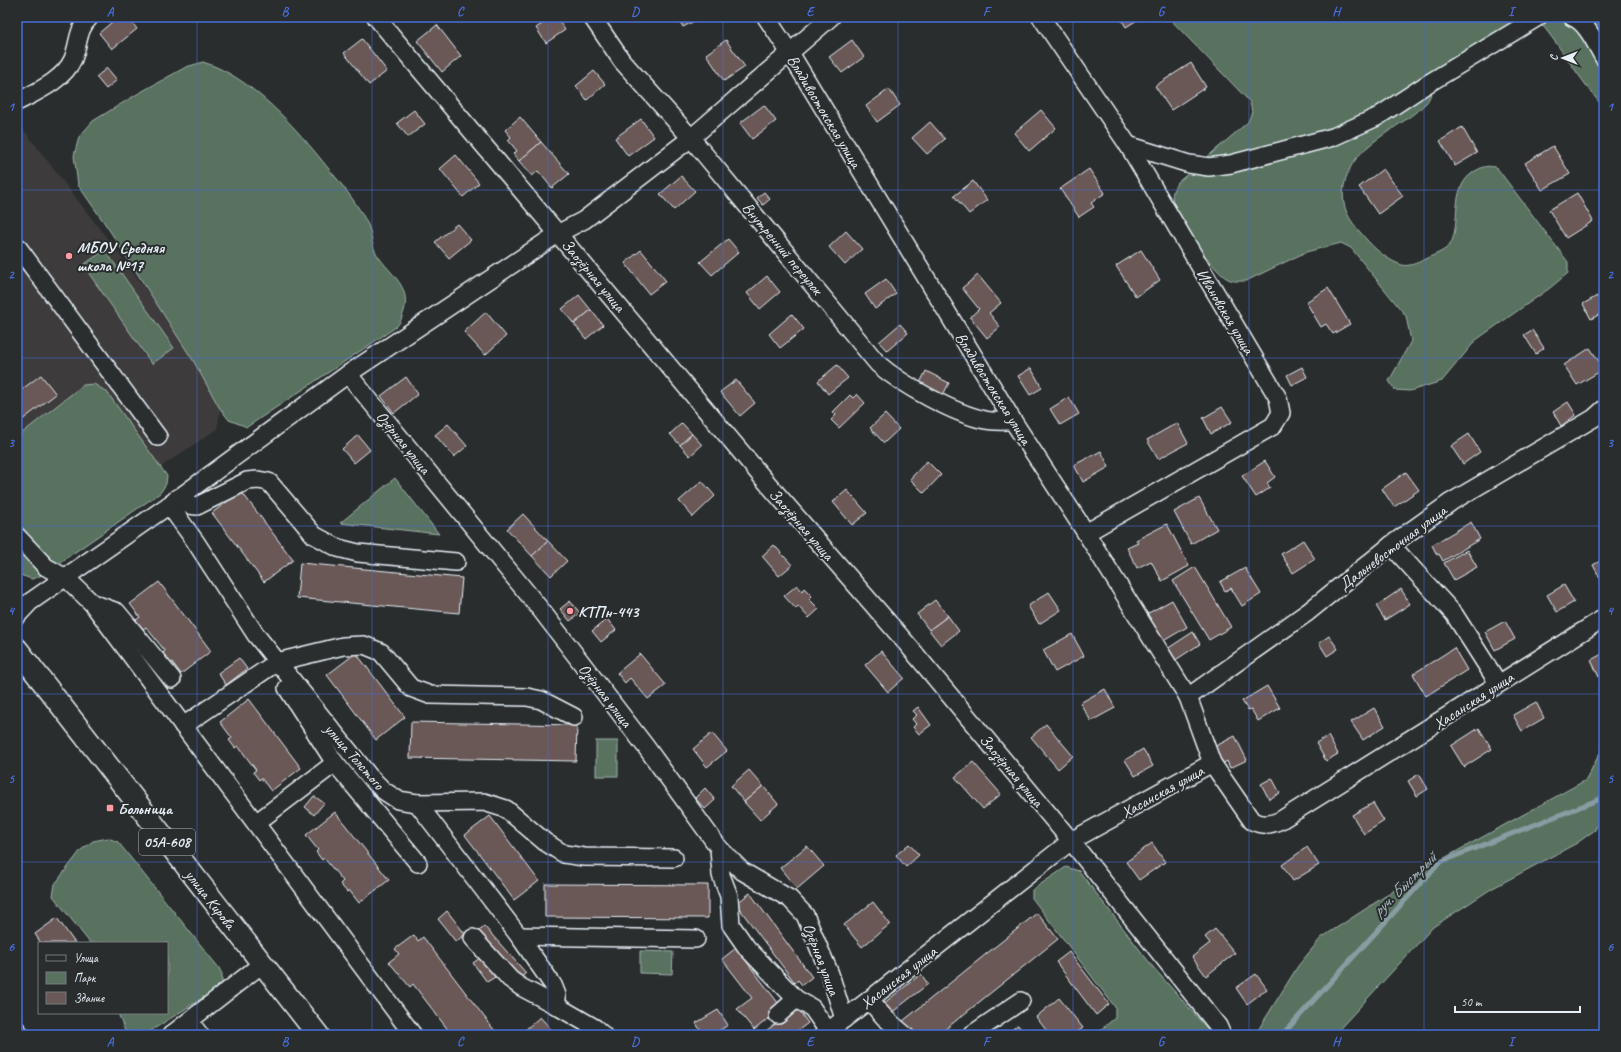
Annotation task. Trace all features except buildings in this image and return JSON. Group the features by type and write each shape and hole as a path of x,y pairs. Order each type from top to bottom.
{"main road":[{"name":"улица Кирова","path":"17,649 318,1035"}],"street":[{"path":"17,102 48,85 67,69 73,59 78,37 85,21 90,17"},
{"name":"Заозёрная улица","path":"377,17 762,477 907,644 1071,841 1218,1026 1222,1035"},
{"name":"Внутренний переулок","path":"592,17 622,61 691,138 878,364 891,375 961,414 987,421 1013,421"},
{"name":"Владивостокская улица","path":"766,17 790,53 1013,421 1086,533 1188,696 1212,764"},
{"path":"17,616 30,602 66,578 348,374 559,233 584,220 691,138 831,17"},
{"name":"Ивановская улица","path":"1041,17 1128,145 1278,398 1281,412 1273,426 1086,533"},
{"path":"1128,145 1189,164 1209,167 1231,164 1333,137 1377,117 1424,86 1538,17"},
{"path":"1572,17 1576,18 1586,28 1604,58"},
{"path":"17,246 158,437"},
{"name":"Озёрная улица","path":"348,374 541,610 646,747 718,848 742,871 790,899 805,915 830,974 844,1019"},
{"name":"Дальневосточная улица","path":"1188,696 1308,612 1391,545 1451,502 1588,421 1604,409"},
{"path":"173,501 197,506 247,481 258,480 269,482 314,535 338,548 358,552 456,562"},
{"name":"улица Толстого","path":"173,501 195,541 256,635 369,776 384,791 398,800 417,803 484,802 506,809 545,842 564,854 584,857 674,858"},
{"path":"17,536 46,567 66,578 92,603 413,1035"},
{"path":"1391,545 1454,614 1498,683"},
{"path":"92,603 117,612 172,679"},
{"name":"Хасанская улица","path":"825,1033 1071,841 1212,764 1252,821 1259,824 1269,825 1281,820 1364,769 1498,683 1604,618"},
{"path":"183,726 277,662 343,646 364,645 381,652 411,688 427,694 527,696 541,700 574,717"},
{"path":"292,681 287,685 288,691 335,763 418,863"},
{"path":"256,824 335,763"},
{"path":"417,803 519,936 553,985 557,995 556,1006"},
{"path":"718,848 721,875 729,896 731,925 747,948 796,1000 812,1008 825,1033"},
{"path":"519,936 696,939"},
{"path":"473,938 510,979 520,987 595,1028 603,1035"},
{"path":"171,1035 195,1029 262,964"},
{"path":"778,1015 796,1000"},
{"path":"869,1000 885,1018 905,1035"},
{"path":"971,1035 1021,1001"},
{"path":"17,1030 20,1035"}],"shaded area":[{"name":"МБОУ Средняя школа №17","path":"17,121 224,391 217,429 43,547 17,514"}],"green space":[{"path":"1168,17 1604,17 1604,108 1544,27 1535,24 1447,76 1435,85 1429,99 1425,104 1414,114 1377,139 1356,159 1348,172 1343,193 1344,205 1348,216 1368,241 1382,254 1393,261 1402,265 1409,265 1440,252 1450,244 1455,232 1457,202 1463,184 1468,176 1477,170 1489,166 1497,168 1568,262 1568,273 1550,288 1476,340 1442,381 1410,391 1395,390 1389,381 1411,341 1406,316 1351,248 1341,243 1306,252 1246,281 1234,281 1222,275 1214,267 1181,220 1172,200 1174,188 1177,183 1248,122 1252,112 1250,102"},
{"path":"203,62 221,69 239,79 256,92 288,121 316,153 345,188 360,210 369,228 375,251 397,279 404,293 406,302 402,317 396,327 247,427 229,420 219,407 194,362 108,228 78,185 74,156 79,137 93,121 186,67"},
{"path":"105,250 174,348 152,364 83,265"},
{"path":"94,384 107,392 167,476 166,484 160,493 42,575 32,579 17,574 17,437 83,385"},
{"path":"395,478 439,534 340,523"},
{"path":"596,741 618,741 618,776 596,776"},
{"path":"1604,745 1604,810 1595,830 1577,843 1491,889 1433,927 1334,1035 1255,1035 1298,966 1321,938 1439,861 1586,780"},
{"path":"108,838 118,842 219,968 222,974 222,984 215,990 149,1032 137,1034 125,1031 118,1014 168,1014 168,942 89,942 53,896 55,884 81,850 93,841"},
{"path":"1066,867 1079,871 1153,967 1213,1035 1094,1035 1115,1018 1115,1007 1032,898 1032,890"},
{"path":"640,951 673,952 672,974 640,973"}],"waterway":[{"name":"руч. Быстрый","path":"1282,1035 1440,862 1600,799 1604,795"}],"place":[{"name":"МБОУ Средняя школа №17","path":"69,256"},
{"name":"КТПн-443","path":"570,611"},
{"name":"Больница","path":"110,808"}]}
